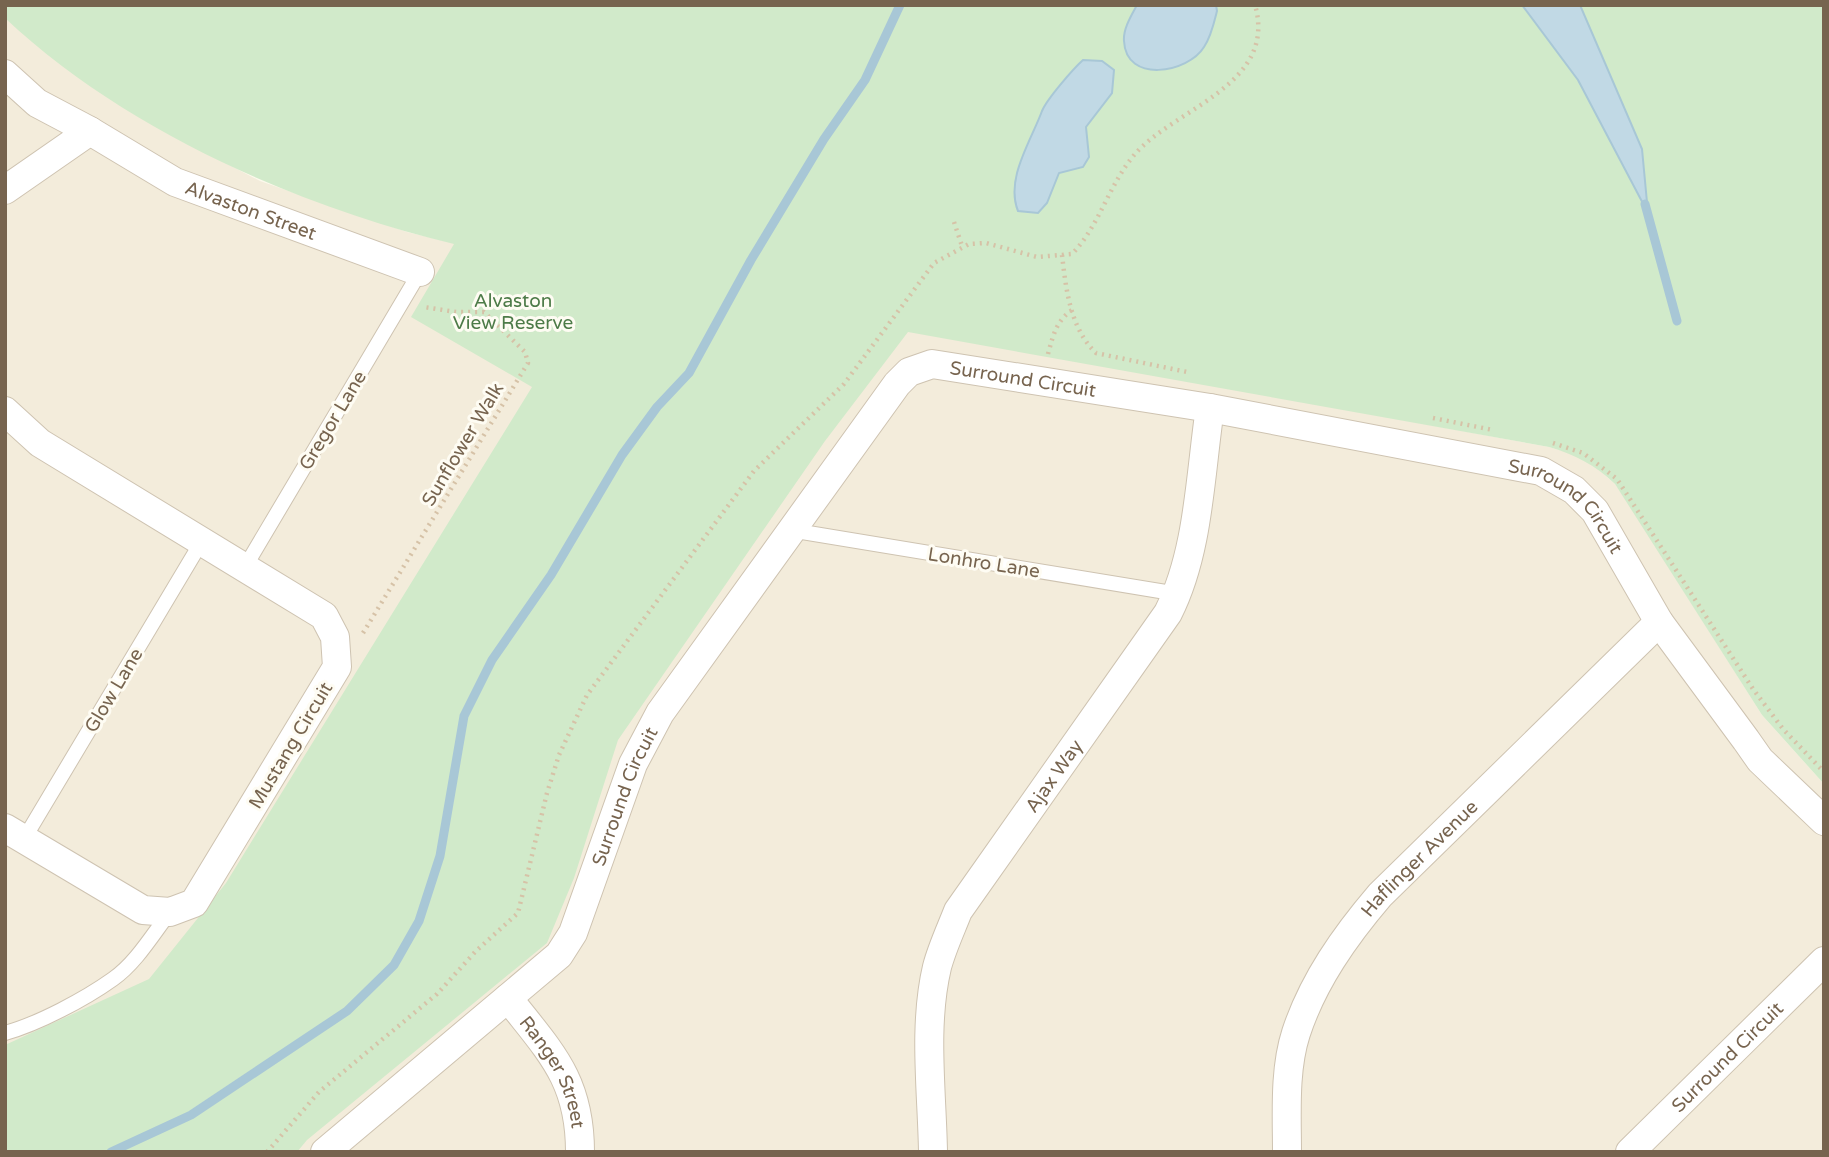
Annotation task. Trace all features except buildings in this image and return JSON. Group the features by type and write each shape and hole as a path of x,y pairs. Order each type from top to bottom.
{"street":[{"name":"Alvaston Street","path":"5,74 37,103 175,182 420,272"},
{"path":"5,190 90,131"},
{"name":"Surround Circuit","path":"325,1152 559,956 573,933 633,764 660,713 790,530 909,372 932,364 1210,408 1541,471 1574,491 1595,511 1659,622 1760,760 1824,821"},
{"name":"Ajax Way","path":"933,1152 931,1014 937,967 958,911 1168,613 1178,594 1188,559 1210,408"},
{"name":"Mustang Circuit","path":"5,411 40,443 324,616 335,637 337,667 194,903 170,912"},
{"name":"Haflinger Avenue","path":"1287,1152 1286,1098 1295,1035 1314,989 1348,933 1390,885 1659,622"},
{"path":"15,833 143,910 170,912"},
{"name":"Surround Circuit","path":"1630,1152 1824,961"},
{"name":"Ranger Street","path":"508,998 567,1077 580,1125 580,1152"}],"lane":[{"name":"Gregor Lane","path":"245,567 420,272"},
{"name":"Lonhro Lane","path":"790,530 1178,594"},
{"name":"Glow Lane","path":"15,833 202,541"},
{"path":"5,1033 24,1028 115,978 144,947 170,912"}],"path":[{"path":"954,222 962,246"},
{"name":"Sunflower Walk","path":"337,667 367,626 528,363 525,352 484,312 456,312 402,303"},
{"path":"1042,382 1053,333 1063,316 1072,310"}],"shaded area":[{"path":"5,18 132,113 197,148 260,181 407,232 482,250 1549,447 1573,454 1597,468 1615,484 1630,506 1762,715 1824,784 1824,1152 5,1152"}],"green space":[{"name":"Alvaston View Reserve","path":"5,5 1824,5 1824,784 1762,715 1615,484 1600,471 1576,457 1549,447 908,332 825,441 618,740 574,878 547,943 307,1140 297,1152 5,1152 5,1045 149,979 226,883 532,387 411,317 454,244 395,228 274,185 215,159 158,129 103,95 52,58 5,18"}],"water":[{"path":"1137,5 1216,5 1217,11 1209,39 1196,56 1172,68 1159,70 1146,69 1135,64 1127,55 1125,32"},
{"path":"1522,5 1580,5 1642,149 1648,213 1578,80"},
{"path":"1083,60 1102,61 1114,70 1112,93 1086,127 1089,157 1083,167 1059,173 1047,203 1038,213 1018,211 1015,186 1026,147 1045,106"}],"waterway":[{"path":"111,1152 191,1115 347,1011 394,965 419,921 440,856 464,716 492,660 551,575 622,455 657,407 689,373 751,260 824,139 865,80 900,5"},
{"path":"1645,204 1677,321"}]}
